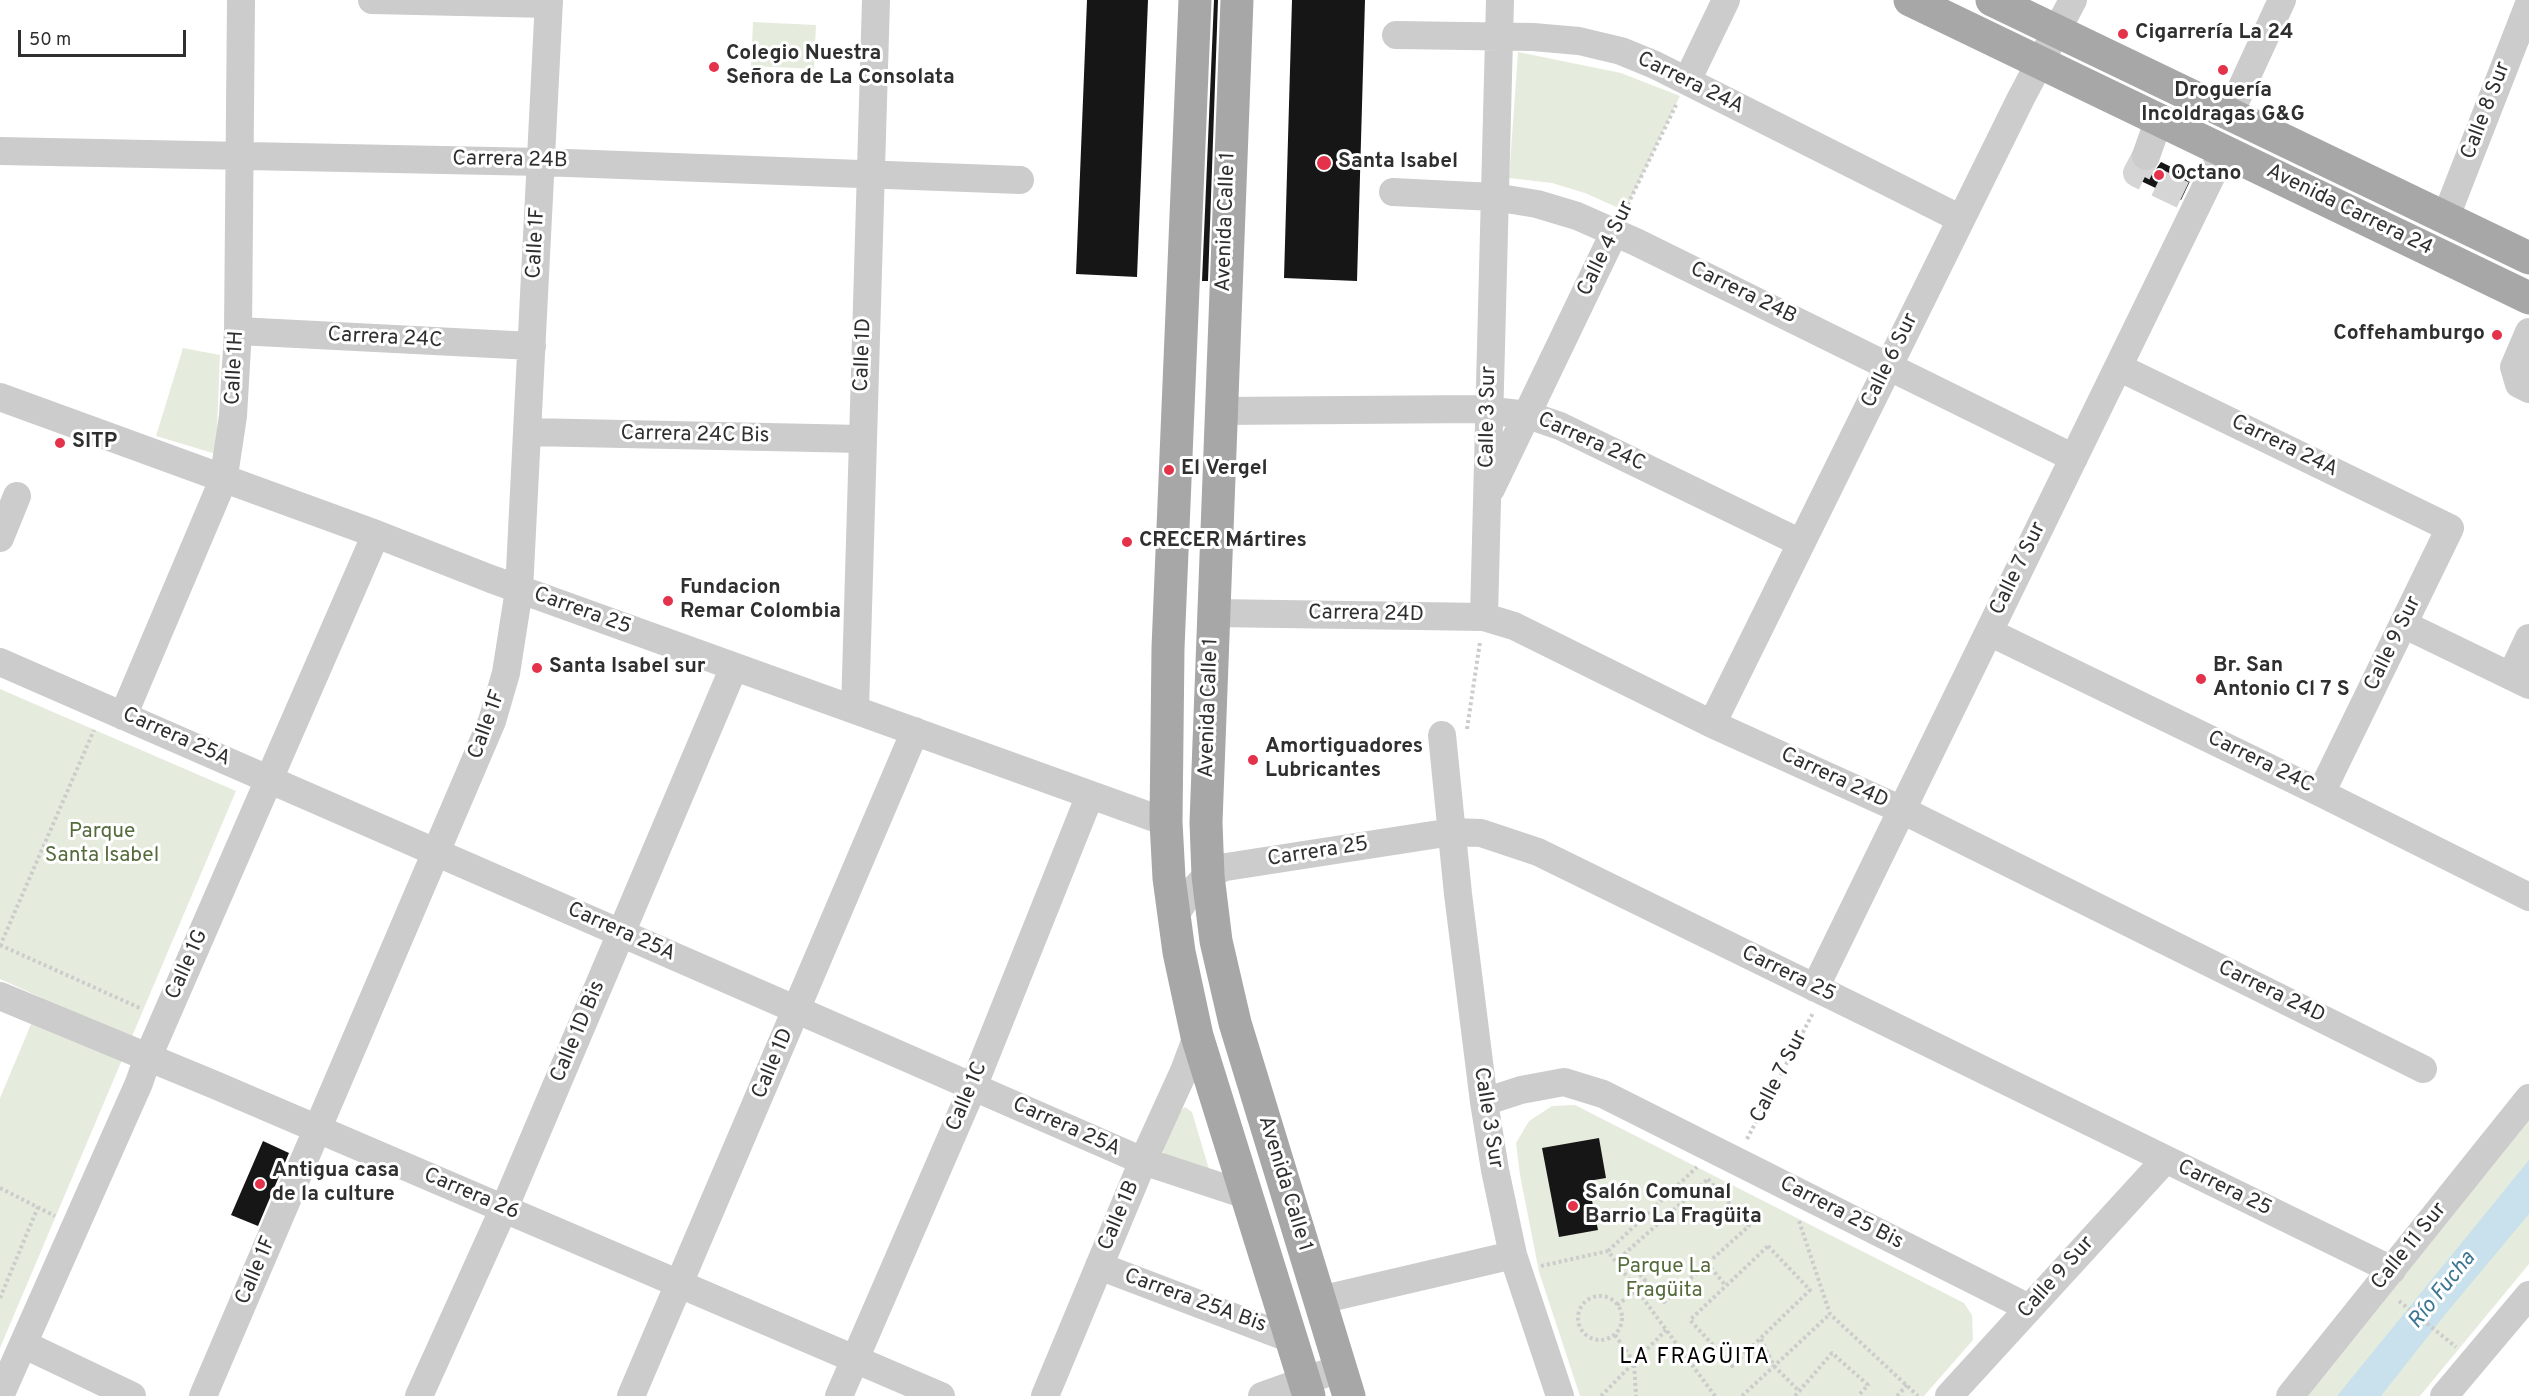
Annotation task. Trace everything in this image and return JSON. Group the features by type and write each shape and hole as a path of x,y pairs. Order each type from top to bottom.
{"main road":[{"name":"Avenida Calle 1","path":"1195,0 1168,648 1166,822 1173,918 1186,992 1197,1036 1306,1388"},
{"name":"Avenida Calle 1","path":"1237,0 1206,822 1208,876 1224,982 1345,1382"},
{"name":"Avenida Carrera 24","path":"1910,0 2040,62 2147,142 2224,150 2529,298"},
{"name":"Avenida Carrera 24","path":"1992,0 2529,258"}],"street":[{"name":"Calle 1H","path":"114,711 224,478 233,416 238,331 241,0"},
{"path":"372,0 549,2"},
{"name":"Calle 1D","path":"855,710 869,174 876,0"},
{"name":"Calle 3 Sur","path":"1484,617 1500,0"},
{"path":"1687,81 1726,0"},
{"name":"Calle 6 Sur","path":"1712,724 1961,219 2073,0"},
{"path":"2229,115 2282,0"},
{"name":"Calle 1F","path":"203,1396 437,852 492,721 500,694 511,648 519,590 549,2"},
{"name":"Calle 8 Sur","path":"2445,219 2529,4"},
{"name":"Carrera 24A","path":"1396,34 1533,37 1579,41 1621,51 1687,81 1961,219"},
{"name":"Calle 7 Sur","path":"1820,990 1902,810 2118,367 2191,199 2224,150"},
{"name":"Carrera 24B","path":"0,152 541,162 1020,180"},
{"name":"Carrera 24B","path":"1393,192 1494,197 1537,204 1577,216 1615,231 2074,458"},
{"name":"Calle 4 Sur","path":"1487,498 1615,231"},
{"name":"Carrera 24C","path":"238,331 532,346"},
{"path":"2529,332 2514,367 2518,384 2529,389"},
{"name":"Carrera 24A","path":"2118,367 2450,528"},
{"name":"Carrera 25","path":"0,397 376,534 519,590 1166,822"},
{"name":"Carrera 24C","path":"1221,411 1490,410 1527,415 1560,426 1801,543"},
{"name":"Carrera 24C Bis","path":"528,432 862,439"},
{"path":"0,538 17,496"},
{"name":"Calle 9 Sur","path":"2321,793 2450,528"},
{"name":"Calle 1G","path":"0,1396 139,1083 148,1057 376,534"},
{"name":"Carrera 24D","path":"1214,614 1484,617 1514,626 1712,724 1902,810 2423,1069"},
{"path":"2403,624 2520,681 2529,638"},
{"name":"Carrera 24C","path":"1989,632 2529,897"},
{"name":"Carrera 25A","path":"0,662 1143,1161 1246,1195"},
{"name":"Calle 1D Bis","path":"419,1396 503,1208 734,667"},
{"name":"Calle 1D","path":"631,1396 915,732"},
{"name":"Calle 3 Sur","path":"1454,733 1452,831 1484,1102 1495,1170 1516,1263 1560,1396"},
{"name":"Calle 1C","path":"839,1396 973,1087 1090,795"},
{"name":"Carrera 25","path":"1173,918 1186,898 1208,876 1226,867 1452,831 1481,833 1539,852 2392,1270"},
{"name":"Carrera 26","path":"0,996 318,1129 941,1396"},
{"name":"Calle 1B","path":"1045,1396 1197,1036"},
{"name":"Carrera 25 Bis","path":"1484,1102 1521,1090 1564,1082 1603,1094 2029,1308"},
{"name":"Calle 11 Sur","path":"2290,1396 2529,1098"},
{"name":"Calle 9 Sur","path":"1950,1396 2164,1160"},
{"path":"1320,1300 1516,1263"},
{"name":"Carrera 25A Bis","path":"1099,1266 1291,1339"},
{"path":"2444,1396 2529,1295"},
{"path":"23,1344 132,1396"},
{"path":"1262,1396 1345,1382"}],"path":[{"name":"Calle 4 Sur","path":"1615,231 1687,81"},
{"path":"1454,733 1484,617"},
{"path":"114,711 0,946 150,1012"},
{"name":"Calle 7 Sur","path":"1608,1251 1726,1156 1820,990"},
{"path":"1708,1179 1749,1226 1664,1302 1645,1280 1623,1255 1708,1179"},
{"path":"1787,1187 1830,1314 1918,1396"},
{"path":"0,1188 75,1226"},
{"path":"0,1298 38,1207"},
{"path":"1768,1246 1810,1290 1761,1339 1732,1366 1690,1320 1768,1246"},
{"path":"1516,1263 1608,1251 1714,1396"},
{"path":"1707,1263 1726,1286"},
{"path":"1617,1305 1645,1280"},
{"path":"1594,1297 1607,1298 1617,1305 1622,1317 1615,1335 1602,1340 1590,1338 1581,1329 1578,1316 1583,1304 1594,1297"},
{"path":"2406,1307 2434,1330"},
{"path":"1742,1396 1830,1314"},
{"path":"1601,1396 1666,1330"},
{"path":"1615,1335 1634,1362 1636,1396"},
{"path":"1761,1339 1774,1366 1799,1391"},
{"path":"1795,1396 1832,1353 1868,1385 1858,1396"},
{"path":"1897,1396 1907,1385"}],"green space":[{"path":"753,22 816,25 814,69 751,66"},
{"path":"1518,52 1621,73 1680,96 1625,211 1585,193 1552,183 1509,178"},
{"path":"183,348 220,355 216,454 156,436"},
{"name":"Parque Santa Isabel","path":"0,689 236,791 0,1348 0,1098 42,998 0,979"},
{"name":"Parque La Fragüita","path":"1575,1105 1964,1303 1972,1315 1973,1340 1924,1396 1580,1396 1539,1272 1516,1143 1529,1121 1552,1106"},
{"path":"1185,1107 1192,1112 1209,1169 1164,1154 1163,1150 1181,1110"},
{"path":"2529,1115 2529,1264 2420,1396 2306,1396"}],"water":[{"name":"Río Fucha","path":"2529,1160 2529,1214 2381,1396 2337,1396"}],"building":[{"path":"1087,0 1148,0 1137,277 1076,274"},
{"path":"1214,0 1218,0 1208,281 1202,281"},
{"name":"Santa Isabel","path":"1292,0 1365,0 1357,281 1284,278"},
{"name":"Octano","path":"2161,162 2192,177 2181,200 2126,174 2131,163 2140,171 2148,172 2156,169"},
{"name":"Salón Comunal Barrio La Fragüita","path":"1599,1138 1606,1178 1588,1181 1598,1230 1559,1237 1542,1148"},
{"name":"Antigua casa de la culture","path":"263,1141 289,1153 258,1226 231,1215"}],"tunnel":[{"path":"2146,156 2137,173 2183,195"}],"place":[{"name":"Cigarrería La 24","path":"2123,34"},
{"name":"Colegio Nuestra Señora de La Consolata","path":"714,67"},
{"name":"Droguería Incoldragas G&G","path":"2223,70"},
{"name":"Santa Isabel","path":"1324,163"},
{"name":"Octano","path":"2159,175"},
{"name":"Coffehamburgo","path":"2497,335"},
{"name":"SITP","path":"60,443"},
{"name":"El Vergel","path":"1169,470"},
{"name":"CRECER Mártires","path":"1127,542"},
{"name":"Fundacion Remar Colombia","path":"668,601"},
{"name":"Santa Isabel sur","path":"537,668"},
{"name":"Br. San Antonio Cl 7 S","path":"2201,679"},
{"name":"Amortiguadores Lubricantes","path":"1253,760"},
{"name":"Antigua casa de la culture","path":"260,1184"},
{"name":"Salón Comunal Barrio La Fragüita","path":"1573,1206"}],"district":[{"name":"LA FRAGÜITA","path":"1695,1359"}]}
